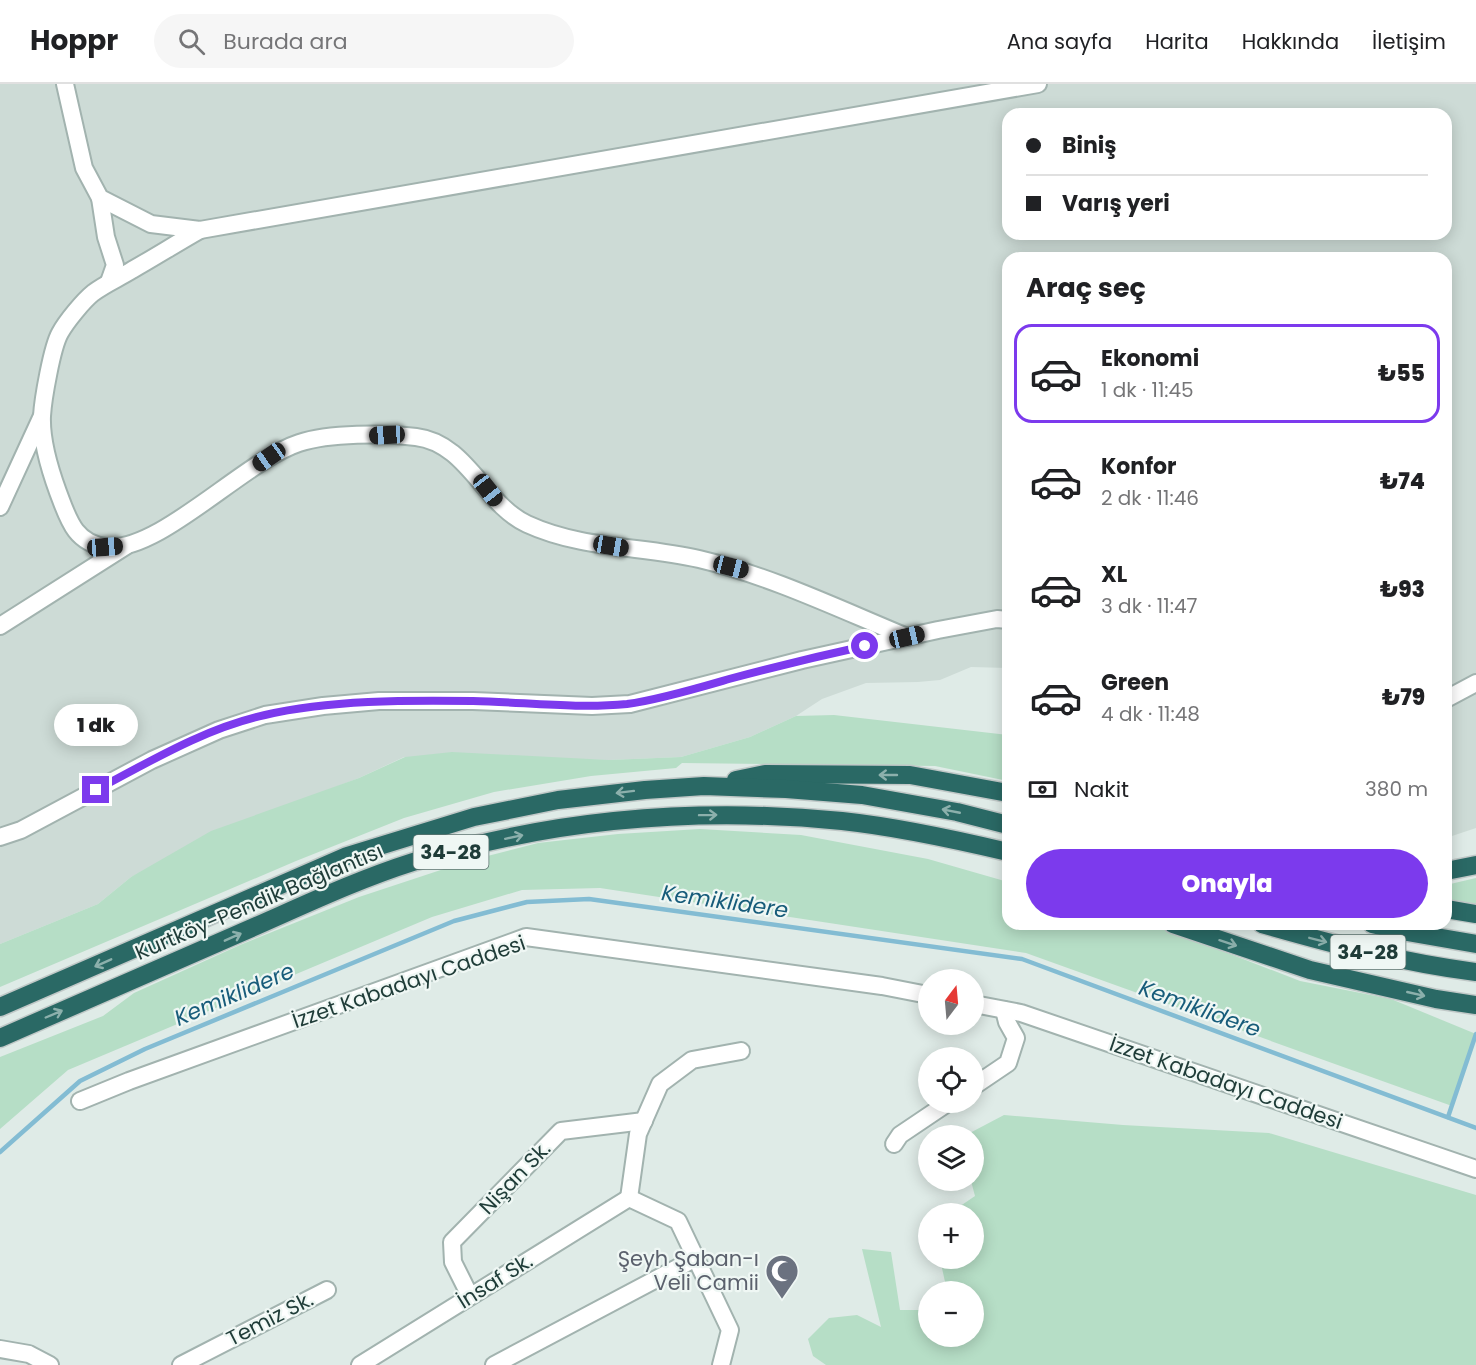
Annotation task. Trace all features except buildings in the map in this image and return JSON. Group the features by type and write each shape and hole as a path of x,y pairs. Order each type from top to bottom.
{"highway":[{"path":"704,786 765,774 910,775 1002,792"},
{"name":"Kurtköy-Pendik Bağlantısı","path":"0,1007 347,856 474,817 558,800 704,786 786,789 862,795 957,812 1002,823"},
{"name":"Kurtköy-Pendik Bağlantısı","path":"0,1038 333,892 412,862 557,827 640,818 710,815 780,816 934,835 1002,851"},
{"path":"934,835 1002,863"},
{"path":"1452,870 1476,864"},
{"path":"1452,910 1476,914"},
{"path":"1191,930 1310,970 1436,999 1476,1005"},
{"name":"34-28","path":"1282,930 1407,961 1476,972"},
{"name":"34-28","path":"1398,930 1476,944"}],"street":[{"path":"65,84 84,168 100,198 106,237 115,265 109,282"},
{"path":"100,198 151,224 200,230 1038,84"},
{"path":"0,507 42,418 49,374 59,334 90,295 200,230"},
{"path":"42,418 50,469 68,518 79,537 105,547 128,545"},
{"path":"0,626 128,545 178,520 269,457 299,443 324,438 387,435 421,437 437,444 478,476 499,503 524,523 569,539 695,558 749,572 907,637"},
{"path":"0,610 6,614 24,610"},
{"path":"0,837 21,830 171,752 219,730 265,715 322,706 379,701 473,701 592,706 630,704 802,660 1002,619"},
{"path":"1452,696 1476,683"},
{"name":"İzzet Kabadayı Caddesi","path":"80,1101 129,1081 526,937 918,993"},
{"name":"İzzet Kabadayı Caddesi","path":"984,1006 1021,1013 1476,1169"},
{"path":"984,1079 1008,1063 1016,1038 1007,1022 1004,1010"},
{"path":"721,1365 730,1330 678,1221 629,1198 638,1134 660,1084 692,1060 741,1051"},
{"path":"894,1144 900,1135 933,1113"},
{"name":"Nişan Sk.","path":"471,1296 453,1262 452,1242 561,1131 644,1121"},
{"name":"İnsaf Sk.","path":"360,1365 629,1198"},
{"path":"494,1365 696,1258"},
{"name":"Temiz Sk.","path":"181,1365 327,1290"},
{"path":"0,1349 28,1354 50,1365"}],"shaded area":[{"path":"0,84 1476,84 1476,828 1452,836 1452,252 1002,252 1002,668 971,667 940,680 866,683 822,699 796,716 750,737 681,757 609,760 404,757 131,877 98,904 0,944"}],"green space":[{"path":"834,715 1002,734 1002,780 935,766 682,763 676,768 591,776 494,792 404,818 296,861 0,987 0,944 98,904 131,877 211,831 359,778 405,757 452,752 609,760 681,757 750,737 796,716"},
{"path":"700,829 801,835 928,859 1002,880 1002,930 1168,930 1300,981 1391,999 1476,1034 1452,1106 1026,953 600,888 522,890 432,917 68,1070 0,1129 0,1057 103,1016 134,993 240,945 359,897 468,861 538,843 618,834"},
{"path":"1476,878 1476,906 1452,902 1452,884"},
{"path":"1004,1115 1123,1125 1269,1133 1476,1195 1476,1365 826,1365 813,1356 808,1339 829,1318 857,1315 881,1327 862,1249 891,1252 900,1310 918,1310 918,1347 984,1347 984,1281 945,1281 942,1269 984,1269 984,1203 965,1203 975,1196 974,1191 984,1191 984,1126"}],"waterway":[{"name":"Kemiklidere","path":"0,1152 80,1081 145,1049 454,921 527,902 589,899 1022,959 1476,1128"},
{"path":"1448,1117 1476,1034"}],"place":[{"name":"Şeyh Şaban-ı Veli Camii","path":"782,1300"}],"route":[{"path":"96,790 152,760 219,730 265,715 322,706 379,701 473,701 592,706 630,704 865,646"}]}
